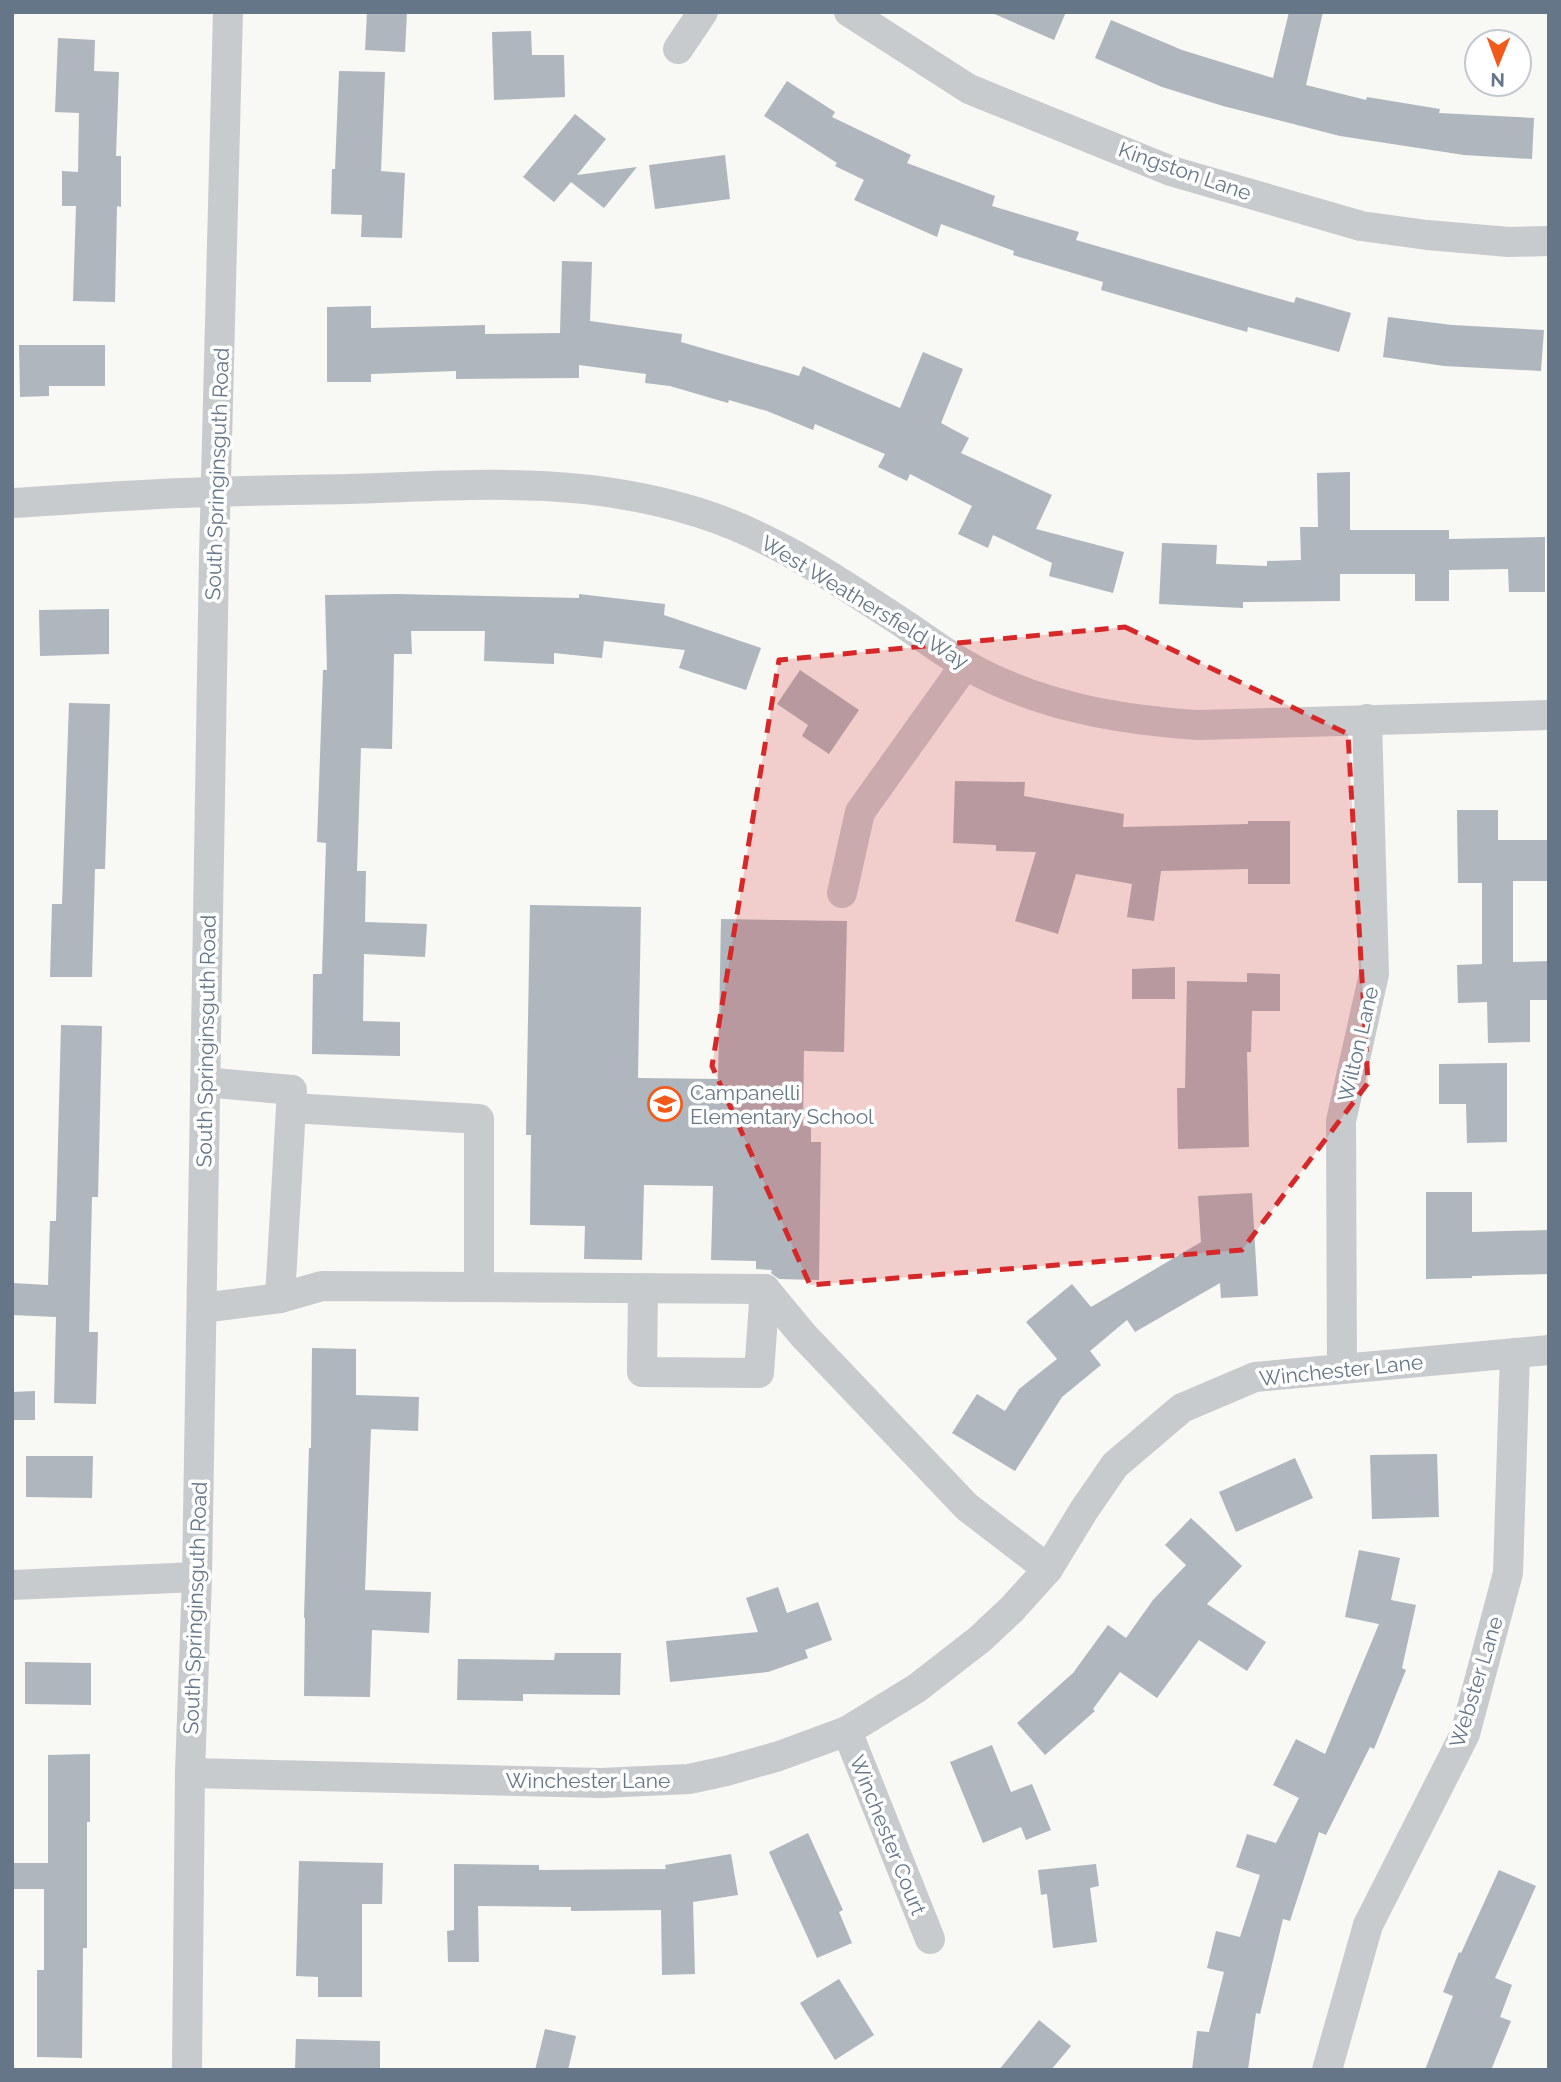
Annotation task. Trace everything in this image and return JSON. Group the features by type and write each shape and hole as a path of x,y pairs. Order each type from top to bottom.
{"street":[{"name":"South Springinsguth Road","path":"187,2070 190,1773 197,1577 228,12"},
{"path":"678,49 703,12"},
{"name":"Kingston Lane","path":"849,12 969,89 1171,171 1361,226 1509,242 1549,241"},
{"name":"West Weathersfield Way","path":"12,503 217,492 520,484 606,490 702,513 746,530 792,552 965,665 1019,689 1108,716 1198,725 1549,715"},
{"path":"842,893 860,812 965,665"},
{"name":"Wilton Lane","path":"1342,1369 1340,1121 1374,974 1367,719"},
{"path":"205,1082 292,1090 280,1298"},
{"path":"291,1108 479,1119 479,1286"},
{"path":"201,1308 280,1298 323,1286 765,1289"},
{"path":"643,1289 642,1372 759,1373 765,1289"},
{"path":"765,1289 803,1335 967,1507 1048,1569"},
{"name":"Winchester Lane","path":"190,1773 646,1782 689,1779 779,1756 847,1731 918,1688 952,1663 1012,1609 1048,1569 1115,1465 1182,1408 1255,1377 1549,1350"},
{"name":"Webster Lane","path":"1327,2070 1368,1925 1465,1734 1508,1573 1515,1353"},
{"path":"12,1585 197,1577"},
{"name":"Winchester Court","path":"847,1731 930,1938"}],"highlighted area":[{"path":"1125,627 1348,734 1368,1083 1242,1250 810,1285 712,1066 779,660"}],"building":[{"path":"367,12 407,12 405,52 365,50"},
{"path":"990,12 1066,12 1054,40"},
{"path":"1289,12 1323,12 1306,85 1366,100 1367,97 1440,109 1439,113 1534,118 1532,159 1464,155 1340,136 1223,106 1162,87 1095,58 1111,20 1182,50 1273,78"},
{"path":"531,31 532,55 564,55 565,97 494,100 492,32"},
{"path":"58,38 95,40 94,71 119,72 116,156 121,156 121,207 117,206 115,302 73,301 76,206 62,206 62,171 78,172 79,113 55,112"},
{"path":"339,71 385,72 381,171 405,173 402,238 361,237 362,215 331,214"},
{"path":"787,81 835,112 832,117 911,155 907,163 995,196 992,206 1079,232 1076,240 1294,303 1296,297 1351,313 1339,352 1248,327 1247,332 1101,290 1103,282 1013,255 1014,251 941,224 937,237 854,200 864,180 835,166 837,163 764,116"},
{"path":"575,114 606,139 577,175 637,167 604,208 571,182 554,202 523,177"},
{"path":"725,155 730,199 655,209 649,165"},
{"path":"562,261 592,262 590,321 682,334 681,342 799,376 803,366 900,408 923,352 963,369 941,423 969,438 961,453 1052,495 1036,529 1124,552 1113,593 1049,576 1052,563 993,535 988,548 958,534 972,506 910,474 907,481 878,467 885,454 815,424 813,430 767,411 729,400 728,403 670,386 645,383 646,374 579,365 579,378 456,379 456,371 371,374 371,382 327,382 327,307 371,306 371,328 485,325 485,334 560,333"},
{"path":"1388,317 1452,325 1544,330 1541,371 1444,366 1383,357"},
{"path":"19,345 105,345 105,386 49,386 49,396 20,397"},
{"path":"1350,472 1350,530 1449,530 1449,539 1545,537 1545,592 1509,592 1508,569 1449,570 1449,601 1415,601 1415,574 1340,574 1340,601 1243,602 1243,608 1159,604 1162,543 1217,545 1216,564 1267,566 1267,561 1301,560 1300,527 1318,527 1317,473"},
{"path":"579,594 665,604 664,615 761,648 746,690 679,668 685,650 604,641 602,658 554,653 554,664 484,661 485,631 411,631 412,654 394,654 392,749 361,748 357,871 366,871 365,922 427,924 425,957 364,954 363,1021 400,1022 400,1056 312,1054 313,974 322,974 326,843 317,842 323,670 327,670 325,595 579,598"},
{"path":"109,609 109,654 40,656 39,610"},
{"path":"800,670 859,710 829,754 802,736 808,725 777,704"},
{"path":"69,703 110,704 105,869 95,869 92,977 50,977 52,904 62,904"},
{"path":"955,781 1025,782 1024,796 1124,814 1123,827 1290,821 1290,884 1248,884 1248,869 1161,871 1154,921 1127,917 1132,884 1076,874 1058,934 1015,921 1036,852 996,851 996,845 953,843"},
{"path":"1457,810 1498,810 1498,840 1549,840 1549,881 1513,881 1513,962 1549,961 1549,1000 1530,1000 1530,1042 1488,1043 1487,1002 1458,1003 1457,965 1482,964 1482,883 1458,883"},
{"name":"Campanelli Elementary School","path":"530,905 641,907 638,1078 718,1079 721,919 847,921 844,1052 804,1051 803,1126 811,1126 811,1142 821,1142 819,1280 779,1279 771,1273 772,1270 756,1269 756,1261 711,1260 713,1186 644,1185 642,1260 584,1259 585,1226 530,1225 531,1135 526,1135"},
{"path":"1175,967 1175,999 1132,999 1132,969"},
{"path":"1247,973 1280,974 1280,1011 1252,1011 1251,1052 1247,1052 1249,1147 1178,1149 1177,1088 1185,1088 1187,981 1247,982"},
{"path":"61,1025 102,1026 98,1197 92,1197 89,1332 98,1332 96,1404 54,1403 56,1317 12,1315 12,1283 48,1285 50,1221 56,1221"},
{"path":"1507,1063 1507,1142 1467,1143 1466,1104 1439,1104 1439,1064"},
{"path":"1426,1192 1472,1192 1472,1232 1549,1230 1549,1274 1426,1279"},
{"path":"1252,1193 1258,1296 1221,1298 1220,1283 1135,1332 1127,1320 1090,1351 1101,1365 1062,1397 1015,1471 952,1433 977,1394 1005,1411 1019,1389 1057,1359 1026,1322 1072,1284 1091,1307 1201,1242 1198,1196"},
{"path":"312,1348 356,1349 356,1395 419,1397 418,1431 371,1429 365,1590 431,1592 429,1633 372,1630 370,1697 304,1696"},
{"path":"35,1391 35,1420 12,1420 12,1392"},
{"path":"1437,1454 1439,1517 1372,1519 1370,1455"},
{"path":"26,1456 93,1456 92,1498 26,1497"},
{"path":"1295,1458 1313,1498 1236,1532 1219,1492"},
{"path":"1191,1518 1242,1566 1207,1604 1266,1642 1247,1671 1199,1640 1157,1698 1120,1672 1093,1709 1095,1711 1045,1755 1017,1723 1073,1673 1108,1625 1126,1638 1153,1600 1186,1565 1165,1545"},
{"path":"1359,1550 1400,1558 1391,1600 1416,1605 1402,1668 1406,1670 1374,1749 1370,1747 1326,1835 1319,1832 1290,1921 1283,1919 1260,2014 1256,2013 1248,2070 1192,2070 1197,2031 1209,2032 1224,1972 1207,1968 1216,1931 1240,1937 1260,1875 1236,1867 1247,1834 1276,1843 1299,1798 1273,1785 1296,1739 1325,1754 1379,1624 1345,1617"},
{"path":"778,1587 787,1613 818,1602 832,1640 805,1650 808,1658 768,1672 670,1682 666,1641 758,1632 746,1598"},
{"path":"555,1653 621,1653 620,1695 523,1694 523,1701 457,1700 458,1659 554,1660"},
{"path":"25,1662 91,1663 91,1705 25,1704"},
{"path":"992,1745 1011,1792 1032,1784 1051,1830 1026,1840 1021,1827 983,1843 950,1762"},
{"path":"90,1754 87,1948 83,1948 82,2058 37,2057 37,1970 44,1970 44,1889 12,1889 12,1863 48,1863 48,1755"},
{"path":"808,1833 843,1910 839,1912 852,1943 817,1958 769,1852"},
{"path":"731,1854 738,1895 693,1902 695,1974 662,1975 661,1910 571,1911 571,1907 478,1906 479,1962 448,1962 447,1931 454,1930 454,1864 539,1865 539,1870 666,1869 665,1865"},
{"path":"299,1861 383,1863 382,1904 362,1904 362,1997 318,1997 318,1977 296,1976"},
{"path":"1096,1864 1099,1886 1090,1888 1097,1942 1053,1948 1047,1894 1041,1895 1038,1870"},
{"path":"1499,1870 1536,1886 1495,1978 1512,1985 1500,2017 1511,2021 1491,2070 1425,2070 1453,1996 1443,1992 1459,1952 1461,1953"},
{"path":"839,1979 874,2035 835,2060 800,2003"},
{"path":"1039,2020 1071,2046 1051,2070 999,2070"},
{"path":"545,2029 576,2036 568,2070 535,2070"},
{"path":"296,2039 380,2041 380,2070 295,2070"}],"place":[{"name":"Campanelli Elementary School","path":"665,1104"}]}
